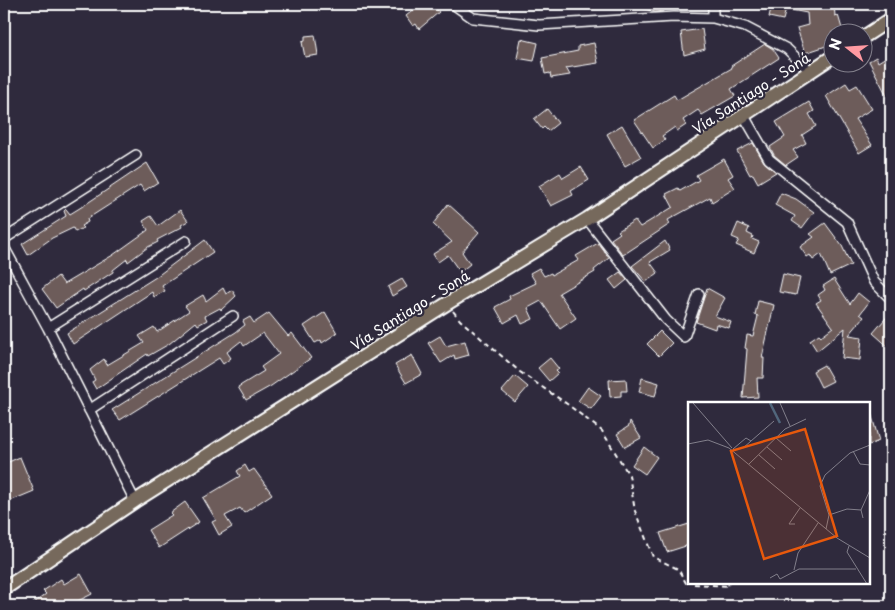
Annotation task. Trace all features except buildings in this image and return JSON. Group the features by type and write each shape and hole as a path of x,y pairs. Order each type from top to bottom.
{"main road":[{"path":"872,31 891,19"},
{"name":"Vía Santiago - Soná","path":"4,589 135,501 448,303 587,219 822,64"}],"street":[{"path":"453,4 474,18 539,25 674,17 713,18 745,27 787,49 811,72"},
{"path":"713,4 713,18"},
{"path":"744,116 769,159 847,222 874,282 891,299"},
{"path":"4,239 136,155"},
{"path":"587,219 609,250 666,320 684,337 699,294"},
{"path":"48,328 186,241"},
{"path":"4,247 48,328 135,501"},
{"path":"89,410 233,316"}],"path":[{"path":"448,303 460,320 520,372 568,404 602,431 628,475 635,511 653,556 678,569 688,584"},
{"path":"711,585 728,585"}]}
